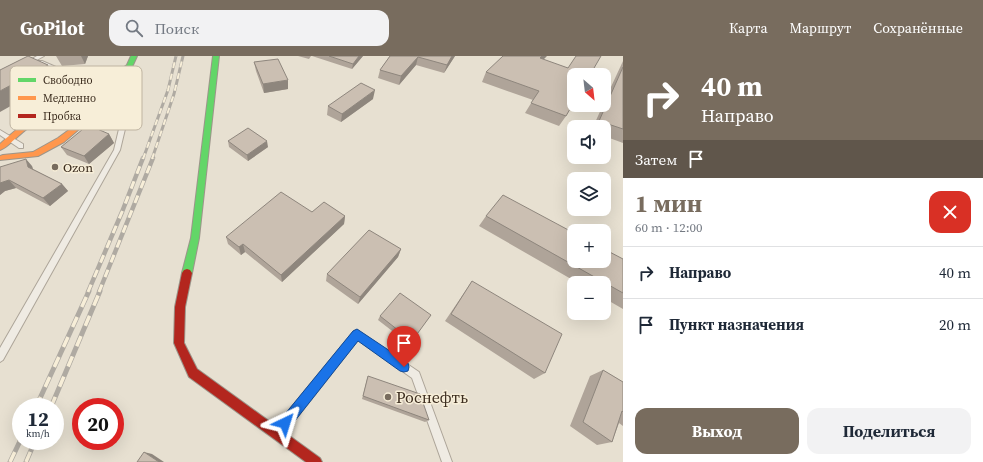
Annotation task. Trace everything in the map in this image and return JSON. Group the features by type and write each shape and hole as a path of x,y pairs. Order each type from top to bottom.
{"street":[{"path":"130,66 134,56"},
{"path":"216,56 195,238 180,307 179,343 193,373 316,462"},
{"path":"0,148 10,138 22,130"},
{"path":"2,160 31,155 56,143 72,130"},
{"path":"2,160 24,144"}],"lane":[{"path":"20,66 41,56"},
{"path":"34,60 48,66"},
{"path":"0,357 117,150 122,130"},
{"path":"0,132 24,144"},
{"path":"277,433 315,388 357,334 416,375 447,462"}],"building":[{"path":"28,56 48,65 10,66 10,86 0,91 0,70"},
{"path":"329,56 359,56 353,64"},
{"path":"390,56 452,56 447,65 418,57 401,76 380,70"},
{"path":"503,56 542,56 540,58 568,68 567,112 568,112 566,116 531,103 539,91 486,72"},
{"path":"576,56 601,56 594,68 568,68"},
{"path":"278,59 288,80 263,84 254,62"},
{"path":"623,67 623,129 611,125 611,120 599,120 603,112 611,112 611,94"},
{"path":"361,83 375,90 342,114 328,106"},
{"path":"248,128 267,141 247,155 228,141"},
{"path":"82,130 100,130 109,134 84,156 61,147"},
{"path":"26,159 28,167 62,184 43,198 9,180 0,183 0,167"},
{"path":"281,192 312,212 324,202 345,216 281,275 243,244 239,247 226,237"},
{"path":"503,195 567,229 567,262 486,216"},
{"path":"369,230 401,249 360,297 327,274"},
{"path":"611,253 623,259 623,293 611,286 611,276 593,276 579,268 611,268"},
{"path":"472,281 562,334 545,373 451,314"},
{"path":"400,293 431,315 412,341 380,316"},
{"path":"603,370 623,382 623,412 622,411 612,442 583,422"},
{"path":"368,376 420,394 429,420 363,396"},
{"path":"144,452 159,462 137,462"}],"railway":[{"path":"143,159 168,90 176,56"},
{"path":"152,159 174,94 183,56"},
{"path":"88,292 143,158"},
{"path":"99,292 153,158"},
{"path":"40,398 89,291"},
{"path":"55,398 100,291"},
{"path":"10,462 16,450"},
{"path":"26,462 31,450"}],"traffic: fast":[{"path":"130,66 134,56"},
{"path":"187,273 195,238 216,56"}],"traffic: slow":[{"path":"0,148 20,130"},
{"path":"3,158 35,154 61,140 74,130"}],"traffic: jam":[{"path":"187,273 180,307 179,343 193,373 316,462"}],"place":[{"name":"Ozon","path":"55,167"},
{"name":"Роснефть","path":"388,397"}],"route":[{"path":"285,423 315,388 357,334 404,367"}]}
